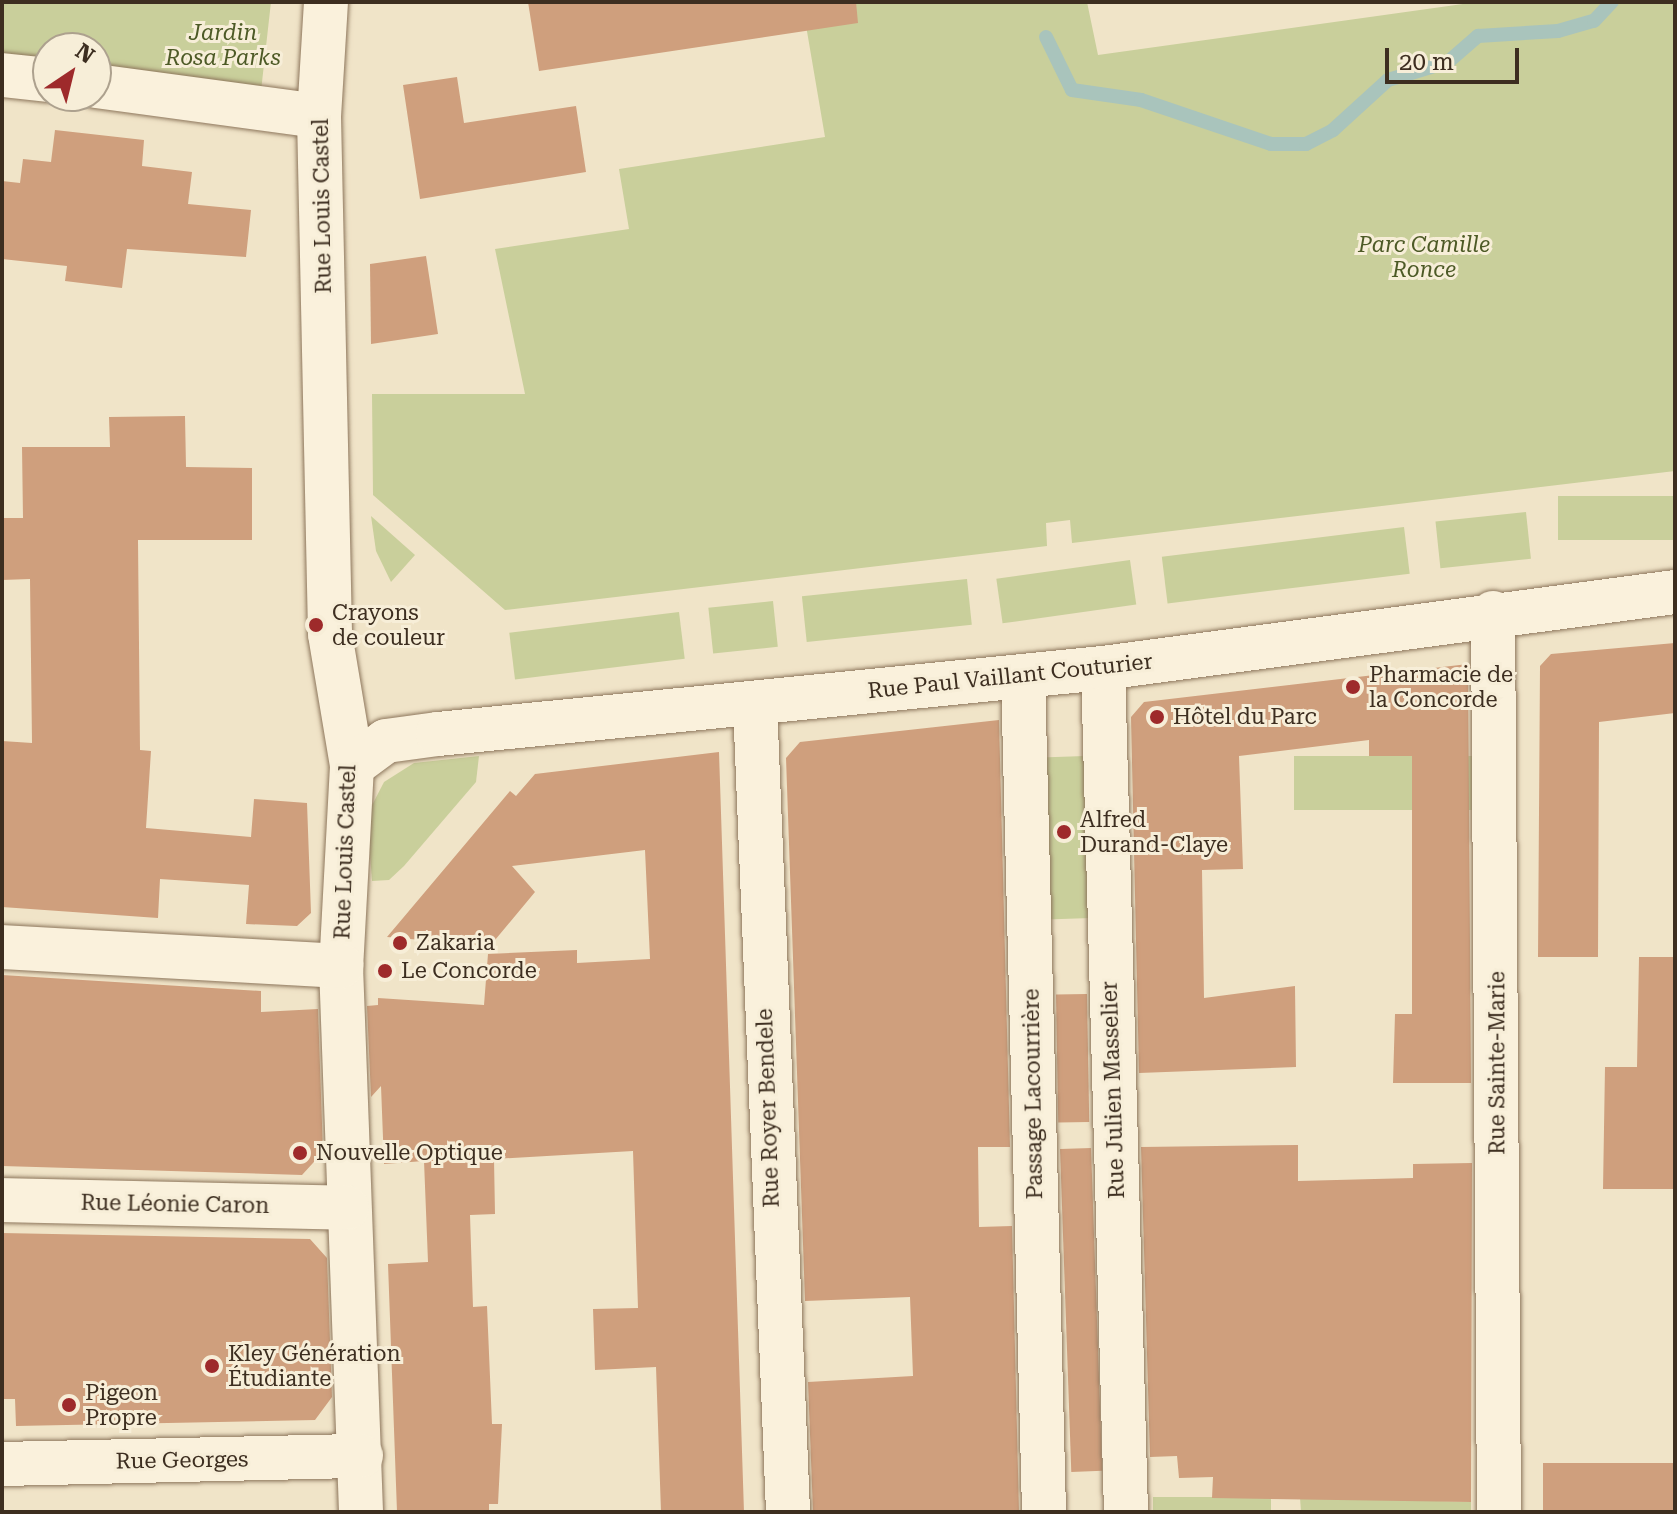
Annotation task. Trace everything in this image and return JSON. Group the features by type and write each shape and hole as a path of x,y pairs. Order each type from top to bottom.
{"street":[{"name":"Rue Louis Castel","path":"326,2 319,116 330,634 352,766 341,966 347,1208 361,1456 361,1512"},
{"path":"2,75 32,78"},
{"path":"112,88 319,116"},
{"name":"Rue Paul Vaillant Couturier","path":"352,766 386,741 1103,668 1493,613 1675,592"},
{"name":"Rue Sainte-Marie","path":"1493,613 1499,1512"},
{"name":"Rue Julien Masselier","path":"1103,668 1126,1512"},
{"name":"Passage Lacourrière","path":"1023,676 1044,1512"},
{"name":"Rue Royer Bendele","path":"755,704 788,1512"},
{"path":"2,947 341,966"},
{"name":"Rue Léonie Caron","path":"2,1200 347,1208"},
{"name":"Rue Georges","path":"2,1464 361,1456"}],"green space":[{"name":"Jardin Rosa Parks","path":"2,2 271,2 261,91 112,72 112,32 32,32 32,62 2,58"},
{"name":"Parc Camille Ronce","path":"802,2 1087,2 1098,55 1477,2 1675,2 1675,471 1072,543 1070,520 1046,523 1047,546 505,610 373,495 372,394 525,394 495,249 629,229 619,169 825,137"},
{"path":"1558,496 1675,496 1675,540 1558,540"},
{"path":"1526,512 1531,559 1440,568 1435,522"},
{"path":"371,516 415,555 391,582 376,551"},
{"path":"1404,527 1410,574 1168,603 1162,557"},
{"path":"1130,560 1136,605 1003,623 996,579"},
{"path":"967,579 972,625 807,642 802,596"},
{"path":"773,601 778,647 713,654 708,608"},
{"path":"679,612 685,659 515,679 509,633"},
{"path":"479,756 476,782 404,866 389,880 372,881 367,815 384,782 414,763"},
{"path":"1085,756 1091,918 1047,919 1041,758"},
{"path":"1294,756 1472,756 1472,810 1294,810"},
{"path":"1153,1497 1271,1497 1271,1512 1153,1512"},
{"path":"1300,1497 1471,1502 1471,1512 1301,1512"}],"building":[{"path":"528,2 856,2 858,23 539,71"},
{"path":"457,77 464,123 576,106 586,172 420,199 403,85"},
{"path":"55,130 144,140 142,166 192,172 188,204 251,210 246,257 127,249 122,288 65,281 67,266 2,259 2,181 20,183 23,159 51,162"},
{"path":"426,256 438,334 371,344 370,264"},
{"path":"185,416 186,467 252,468 252,540 138,540 140,750 151,751 146,828 251,837 254,799 307,803 311,913 297,926 246,924 249,885 160,879 158,918 2,907 2,741 32,743 30,579 2,580 2,518 23,518 22,447 110,447 109,417"},
{"path":"1675,643 1675,713 1599,722 1598,957 1538,957 1540,666 1551,654"},
{"path":"1468,664 1471,1083 1393,1083 1395,1014 1412,1014 1412,756 1369,756 1369,740 1239,756 1243,869 1202,870 1204,998 1295,986 1296,1067 1139,1073 1131,717 1144,702"},
{"path":"999,720 1010,1147 978,1147 979,1227 1012,1226 1019,1512 813,1512 808,1382 913,1376 910,1297 805,1301 786,758 800,742"},
{"path":"719,752 744,1512 661,1512 656,1367 595,1370 593,1309 638,1308 633,1151 494,1159 495,1214 470,1215 473,1307 487,1306 492,1424 502,1424 498,1504 489,1504 489,1512 397,1512 388,1264 428,1262 424,1161 384,1164 381,1086 371,1097 367,1006 378,1005 378,998 484,1005 488,954 577,950 577,963 650,959 645,850 512,866 535,892 490,946 387,937 510,791 516,796 535,774"},
{"path":"1639,957 1675,957 1675,1189 1603,1189 1605,1067 1637,1067"},
{"path":"2,975 261,991 261,1012 318,1009 323,1152 302,1175 2,1166"},
{"path":"1087,994 1089,1122 1058,1123 1056,995"},
{"path":"1298,1145 1298,1181 1413,1178 1413,1164 1472,1163 1471,1502 1212,1498 1213,1477 1179,1478 1177,1456 1150,1457 1141,1147"},
{"path":"1091,1148 1102,1471 1071,1472 1060,1149"},
{"path":"2,1233 310,1239 327,1258 332,1397 315,1420 16,1426 15,1399 2,1399"},
{"path":"1543,1463 1675,1463 1675,1512 1543,1512"}],"waterway":[{"path":"1046,37 1072,90 1141,100 1271,144 1306,144 1333,130 1388,80 1448,62 1478,36 1558,31 1594,21 1612,2"}],"place":[{"name":"Crayons de couleur","path":"316,625"},
{"name":"Pharmacie de la Concorde","path":"1353,687"},
{"name":"Hôtel du Parc","path":"1157,717"},
{"name":"Alfred Durand-Claye","path":"1064,832"},
{"name":"Zakaria","path":"400,943"},
{"name":"Le Concorde","path":"385,971"},
{"name":"Nouvelle Optique","path":"300,1153"},
{"name":"Kley Génération Étudiante","path":"212,1366"},
{"name":"Pigeon Propre","path":"69,1405"}]}
